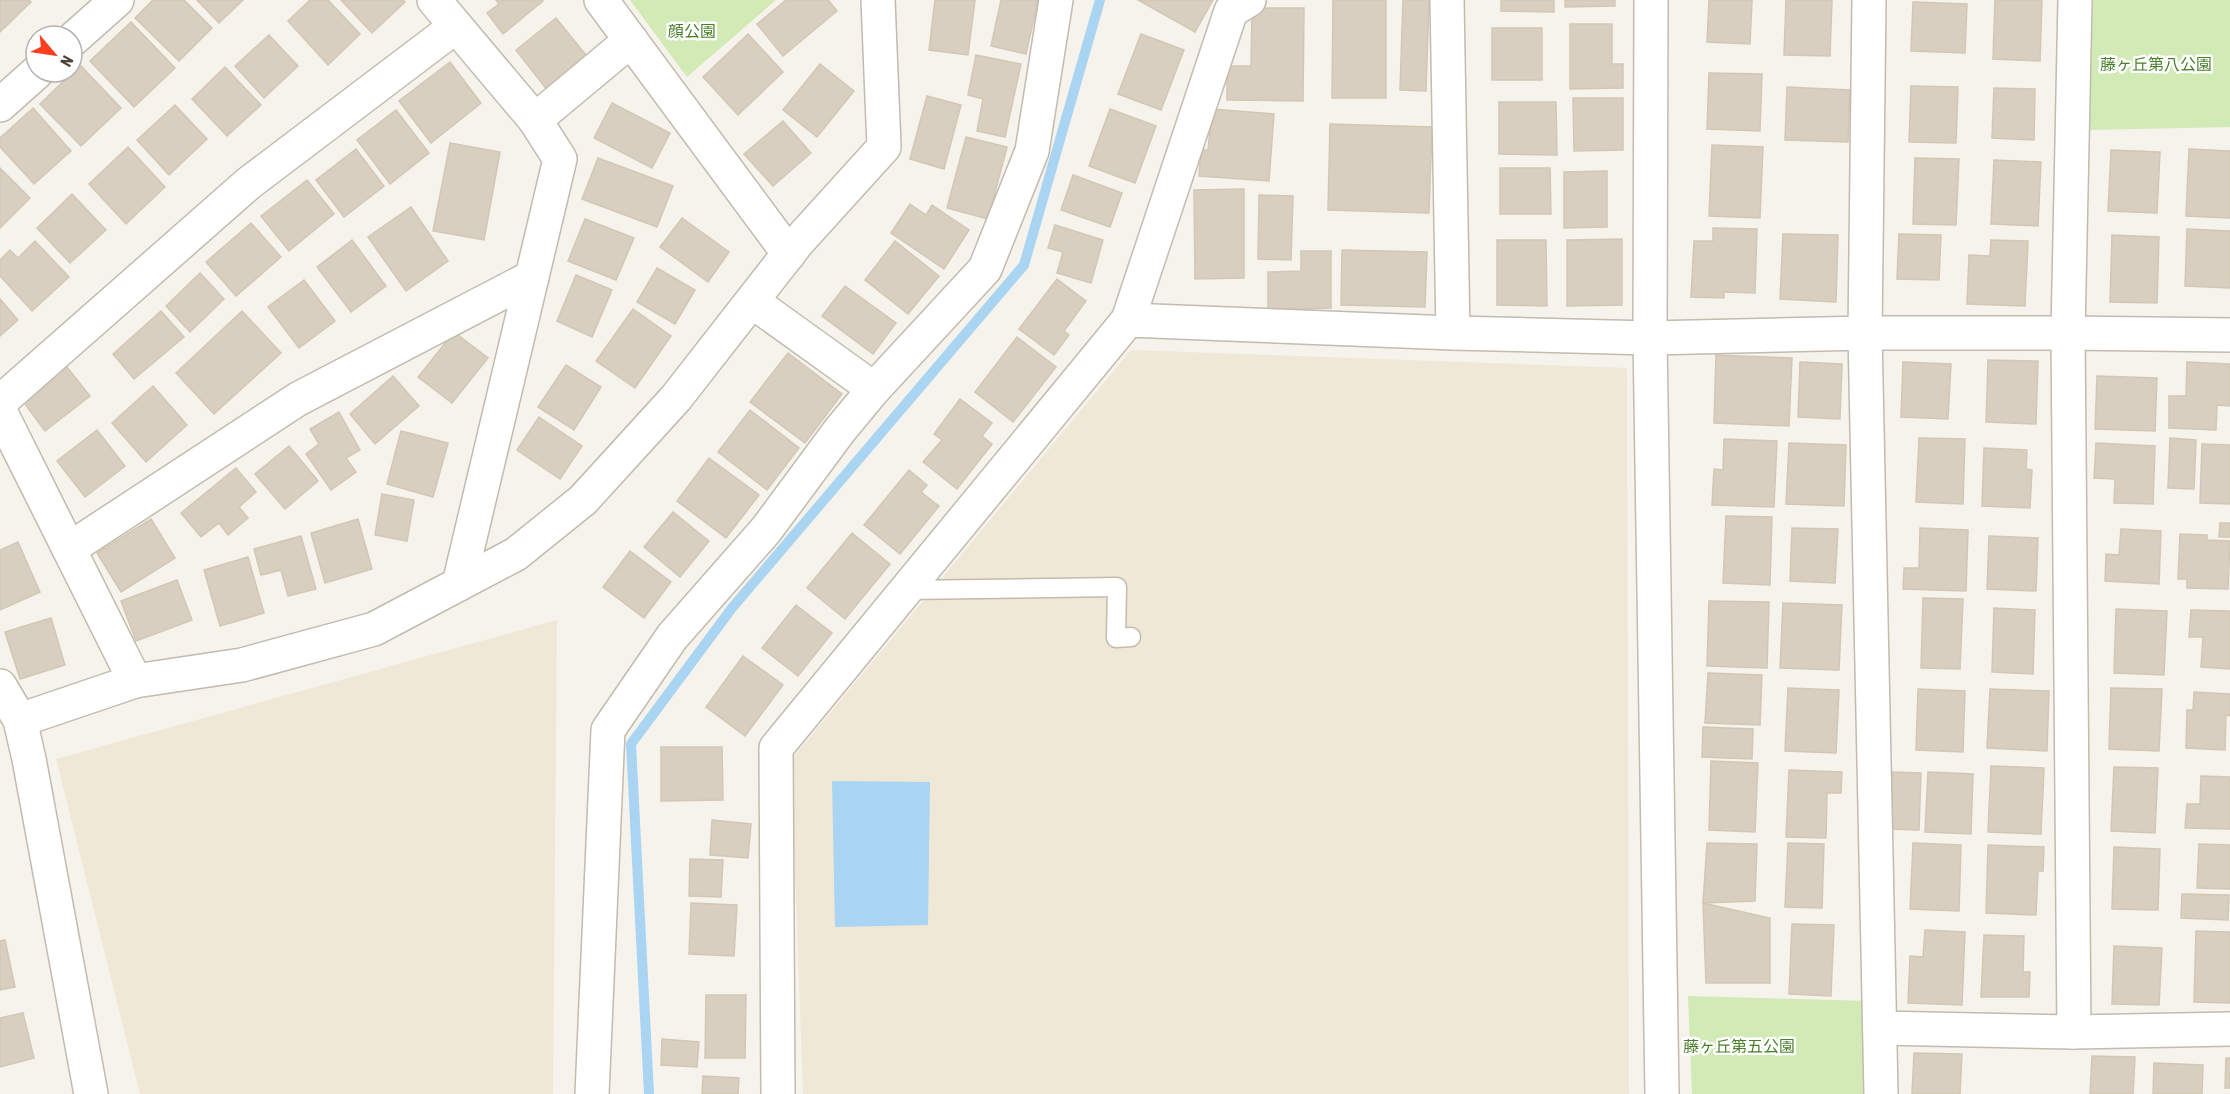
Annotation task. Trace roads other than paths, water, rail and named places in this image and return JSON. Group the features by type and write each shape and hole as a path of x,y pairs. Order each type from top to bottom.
{"street":[{"path":"84,29 117,0"},
{"path":"434,0 535,120 560,159 459,584"},
{"path":"601,0 789,254"},
{"path":"20,720 135,681 242,665 374,629 516,554 583,500 676,398 789,254 884,147 878,0"},
{"path":"592,1094 608,730 672,637 766,530 840,430 874,389 985,269 1032,151 1056,0"},
{"path":"778,1094 776,748 1128,320 1231,11 1249,0"},
{"path":"1447,0 1453,333"},
{"path":"1651,0 1650,338 1662,1094"},
{"path":"1869,0 1865,333 1881,1094"},
{"path":"2074,1032 2068,333 2075,0"},
{"path":"0,402 249,183 455,27"},
{"path":"535,120 631,40"},
{"path":"0,105 24,84"},
{"path":"69,549 298,399 532,277"},
{"path":"753,302 874,389"},
{"path":"1128,320 1650,338 1865,333 2230,335"},
{"path":"0,411 135,681"},
{"path":"0,686 20,720 29,759 91,1094"},
{"path":"1880,1028 2074,1032 2230,1029"}],"lane":[{"path":"906,590 1117,587 1116,638 1131,637"}],"water":[{"path":"832,781 930,782 928,925 835,927"}],"waterway":[{"path":"649,1094 631,744 732,608 1024,265 1100,0"}],"park label":[{"name":"顔公園","path":"692,31"},
{"name":"藤ヶ丘第八公園","path":"2156,64"},
{"name":"藤ヶ丘第五公園","path":"1739,1046"}]}
